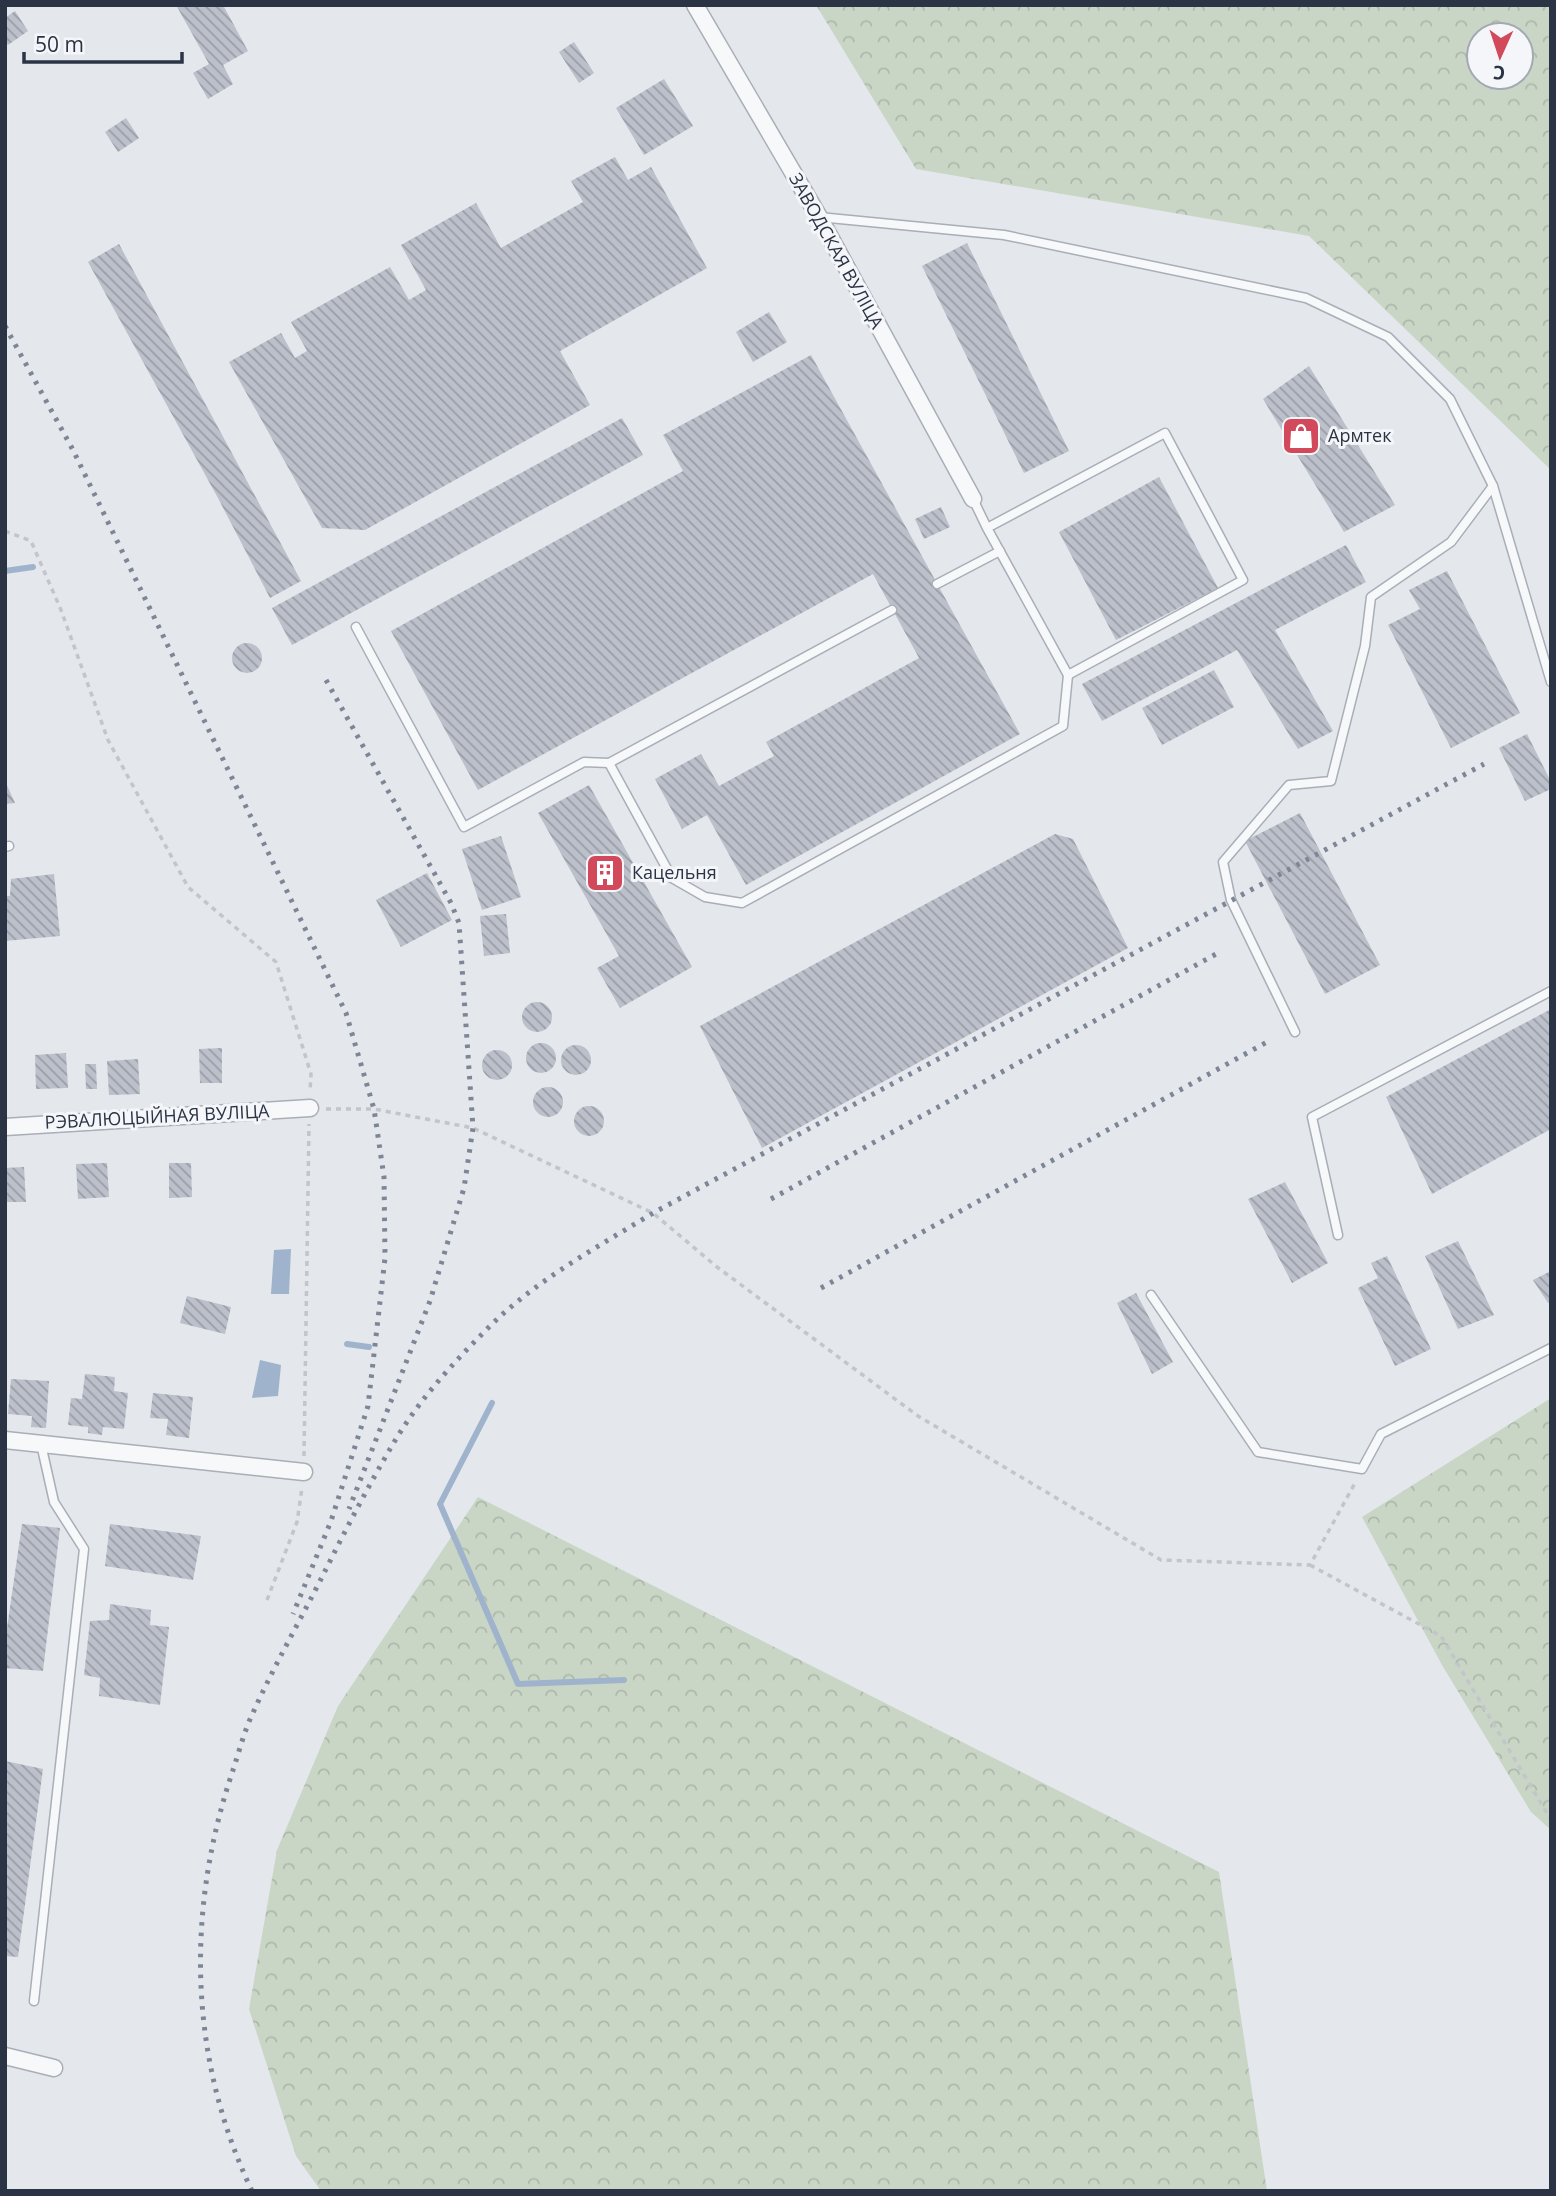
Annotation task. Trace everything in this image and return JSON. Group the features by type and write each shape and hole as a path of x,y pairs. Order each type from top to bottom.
{"street":[{"name":"ЗАВОДСКАЯ ВУЛІЦА","path":"695,5 819,217 973,499"},
{"name":"РЭВАЛЮЦЫЙНАЯ ВУЛІЦА","path":"5,1126 310,1108"},
{"path":"5,1440 304,1472"},
{"path":"5,2056 54,2068"}],"lane":[{"path":"819,217 1004,234 1306,298 1388,337 1450,400 1493,486 1551,682"},
{"path":"987,528 1165,433 1243,580 1068,675"},
{"path":"1295,1032 1231,900 1223,862 1290,785 1331,781 1365,646 1371,597 1451,542 1493,486"},
{"path":"609,762 672,878 705,897 742,903 1063,726 1068,675 973,499"},
{"path":"937,584 1000,551"},
{"path":"356,627 464,827 584,762 609,762 892,610"},
{"path":"1338,1235 1312,1117 1551,991"},
{"path":"1151,1295 1258,1452 1362,1469 1381,1434 1551,1348"},
{"path":"34,2001 84,1549 54,1502 41,1444"}],"path":[{"path":"5,531 31,541 61,610 108,740 188,887 276,962 311,1074 304,1472 297,1522 267,1600"},
{"path":"310,1108 373,1110 473,1128 653,1213 717,1267 918,1416 1161,1560 1310,1565 1441,1636 1551,1820"},
{"path":"1310,1565 1362,1469"}],"green space":[{"path":"816,5 1551,5 1551,470 1309,236 916,169"},
{"path":"1551,1398 1551,1830 1531,1812 1442,1665 1362,1517"},
{"path":"478,1497 1219,1872 1267,2191 321,2191 296,2156 249,2009 277,1850 338,1706"}],"water":[{"path":"291,1249 289,1294 271,1294 274,1250"},
{"path":"260,1360 281,1365 278,1396 252,1398"}],"building":[{"path":"176,5 223,5 248,51 223,65 233,84 208,99 193,73 209,64"},
{"path":"15,11 28,31 8,45 5,42 5,18"},
{"path":"574,42 594,73 579,83 559,52"},
{"path":"664,79 693,126 644,155 616,108"},
{"path":"126,118 139,138 118,152 105,132"},
{"path":"615,157 628,180 651,167 707,268 560,351 590,405 365,530 322,528 229,362 281,333 295,358 307,351 291,322 390,267 409,300 426,290 401,245 476,203 501,248 583,202 571,181"},
{"path":"967,243 1069,451 1024,473 922,266"},
{"path":"119,244 301,581 270,598 88,262"},
{"path":"769,312 787,342 753,362 736,332"},
{"path":"811,355 1020,734 746,885 707,815 682,829 655,779 701,754 719,786 774,756 766,742 919,658 873,574 478,790 391,631 683,471 663,435"},
{"path":"1309,366 1395,505 1344,532 1263,399"},
{"path":"622,418 643,455 292,645 272,608"},
{"path":"1159,477 1218,588 1116,640 1059,532"},
{"path":"941,507 950,527 924,539 915,519"},
{"path":"1346,545 1366,582 1275,630 1333,731 1298,749 1237,650 1102,721 1082,684"},
{"path":"1447,571 1520,713 1451,748 1388,625 1420,609 1409,590"},
{"path":"247,643 258,647 262,658 258,669 247,673 236,669 232,658 236,647"},
{"path":"1214,670 1234,707 1162,745 1142,708"},
{"path":"1527,734 1551,782 1551,789 1525,801 1499,748"},
{"path":"5,781 15,803 5,804"},
{"name":"Кацельня","path":"589,785 692,967 620,1008 597,968 619,956 538,813"},
{"path":"1300,813 1380,965 1325,994 1245,841"},
{"path":"1055,834 1073,839 1128,948 762,1148 700,1026"},
{"path":"501,836 521,897 482,910 462,849"},
{"path":"427,873 452,920 401,947 376,900"},
{"path":"54,874 60,936 5,941 5,896 10,896 11,879"},
{"path":"506,914 510,953 484,956 480,916"},
{"path":"537,1002 548,1006 552,1017 548,1028 537,1032 526,1028 522,1017 526,1006"},
{"path":"1551,1009 1551,1129 1432,1194 1386,1097"},
{"path":"541,1043 552,1047 556,1058 552,1069 541,1073 530,1069 526,1058 530,1047"},
{"path":"576,1045 587,1049 591,1060 587,1071 576,1075 565,1071 561,1060 565,1049"},
{"path":"222,1048 222,1083 200,1083 199,1049"},
{"path":"497,1050 508,1054 512,1065 508,1076 497,1080 486,1076 482,1065 486,1054"},
{"path":"66,1053 68,1088 36,1089 35,1055"},
{"path":"138,1059 140,1094 109,1095 107,1061"},
{"path":"85,1064 96,1064 97,1089 86,1089"},
{"path":"548,1087 559,1091 563,1102 559,1113 548,1117 537,1113 533,1102 537,1091"},
{"path":"589,1106 600,1110 604,1121 600,1132 589,1136 578,1132 574,1121 578,1110"},
{"path":"107,1163 109,1197 78,1199 76,1164"},
{"path":"169,1163 191,1163 192,1197 169,1198"},
{"path":"24,1167 26,1202 5,1202 5,1168"},
{"path":"1285,1182 1328,1263 1292,1283 1248,1199"},
{"path":"1458,1241 1494,1315 1458,1329 1425,1256"},
{"path":"1387,1256 1431,1349 1395,1366 1358,1288 1378,1278 1371,1263"},
{"path":"1551,1271 1551,1302 1548,1303 1533,1280"},
{"path":"1136,1293 1173,1362 1152,1374 1117,1303"},
{"path":"187,1296 231,1307 225,1334 180,1323"},
{"path":"85,1374 115,1377 114,1391 128,1393 124,1429 103,1427 102,1435 88,1433 88,1427 68,1425 71,1398 82,1399"},
{"path":"11,1379 49,1381 46,1428 31,1427 32,1416 8,1414"},
{"path":"153,1393 193,1397 189,1438 166,1435 168,1419 150,1418"},
{"path":"22,1524 60,1528 43,1671 5,1668 5,1642"},
{"path":"110,1524 201,1536 193,1580 105,1566"},
{"path":"110,1604 151,1610 150,1625 169,1627 160,1705 99,1696 100,1678 84,1675 90,1621 109,1620"},
{"path":"5,1761 43,1769 18,1957 5,1956"}],"waterway":[{"path":"5,571 33,567"},
{"path":"347,1344 369,1347"},
{"path":"492,1403 440,1504 518,1684 624,1680"}],"railway":[{"path":"5,326 73,450 346,1013 374,1109 384,1177 385,1258 368,1406 331,1521 293,1614"},
{"path":"326,680 451,903 459,923 473,1128 464,1188 430,1301 349,1509"},
{"path":"252,2191 231,2140 215,2088 205,2036 201,1929 207,1876 218,1823 246,1728 268,1681 383,1461 413,1413 437,1383 488,1328 526,1295 567,1266 653,1213 1484,764"},
{"path":"771,1199 1218,953"},
{"path":"821,1288 1267,1042"}],"place":[{"name":"Армтек","path":"1301,436"},
{"name":"Кацельня","path":"605,873"}]}
